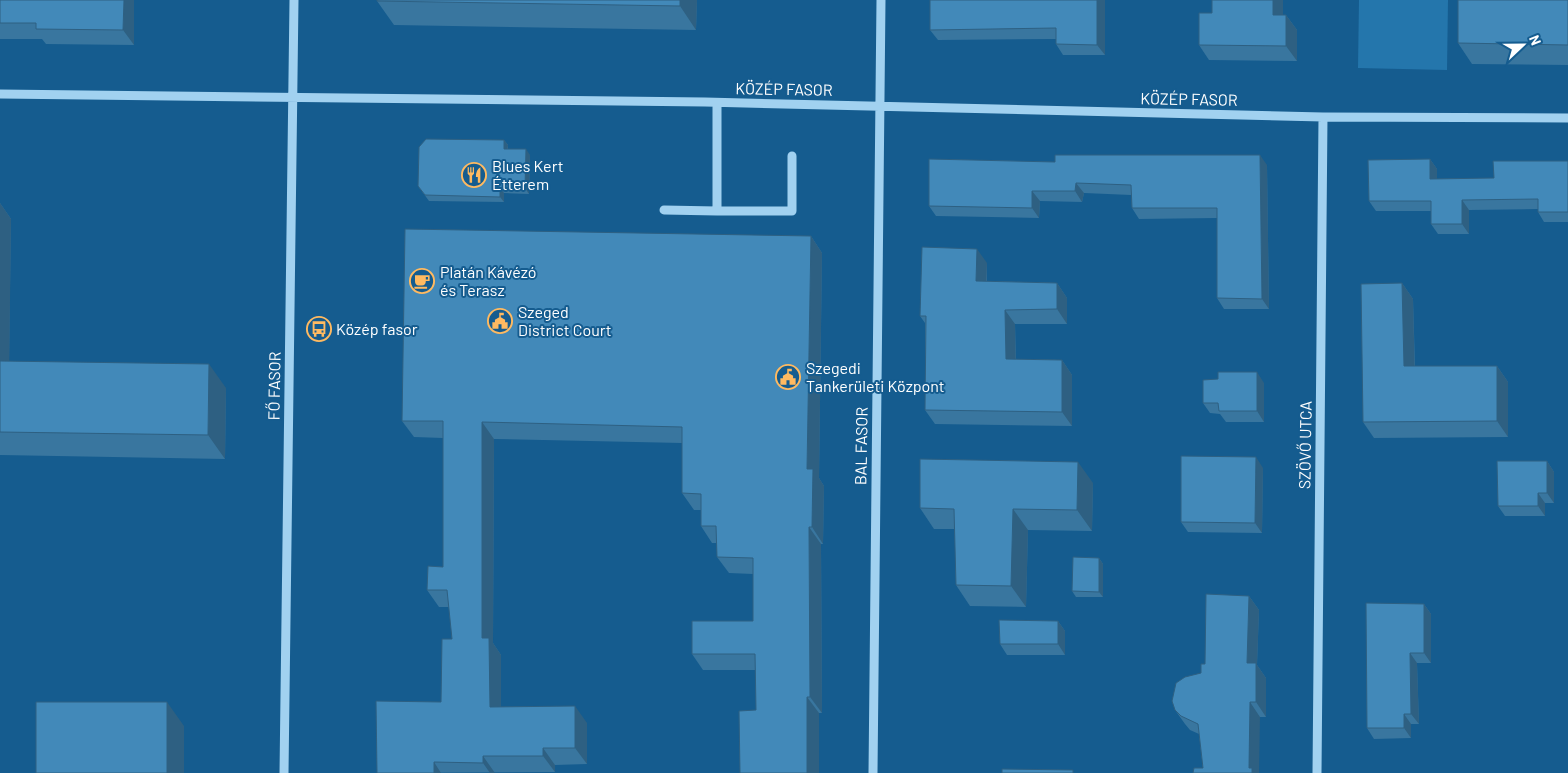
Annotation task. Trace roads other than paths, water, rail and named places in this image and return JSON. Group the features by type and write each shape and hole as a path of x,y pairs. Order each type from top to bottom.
{"street":[{"name":"FŐ FASOR","path":"284,773 294,0"},
{"name":"BAL FASOR","path":"872,773 881,0"},
{"name":"KÖZÉP FASOR","path":"0,94 717,103 1323,117 1568,118"},
{"path":"717,103 717,210"},
{"name":"SZÖVŐ UTCA","path":"1317,773 1323,117"},
{"path":"664,210 792,211 792,156"}],"place":[{"name":"Blues Kert Étterem","path":"474,175"},
{"name":"Platán Kávézó és Terasz","path":"422,281"},
{"name":"Szeged District Court","path":"500,321"},
{"name":"Közép fasor","path":"319,329"},
{"name":"Szegedi Tankerületi Központ","path":"788,377"}]}
